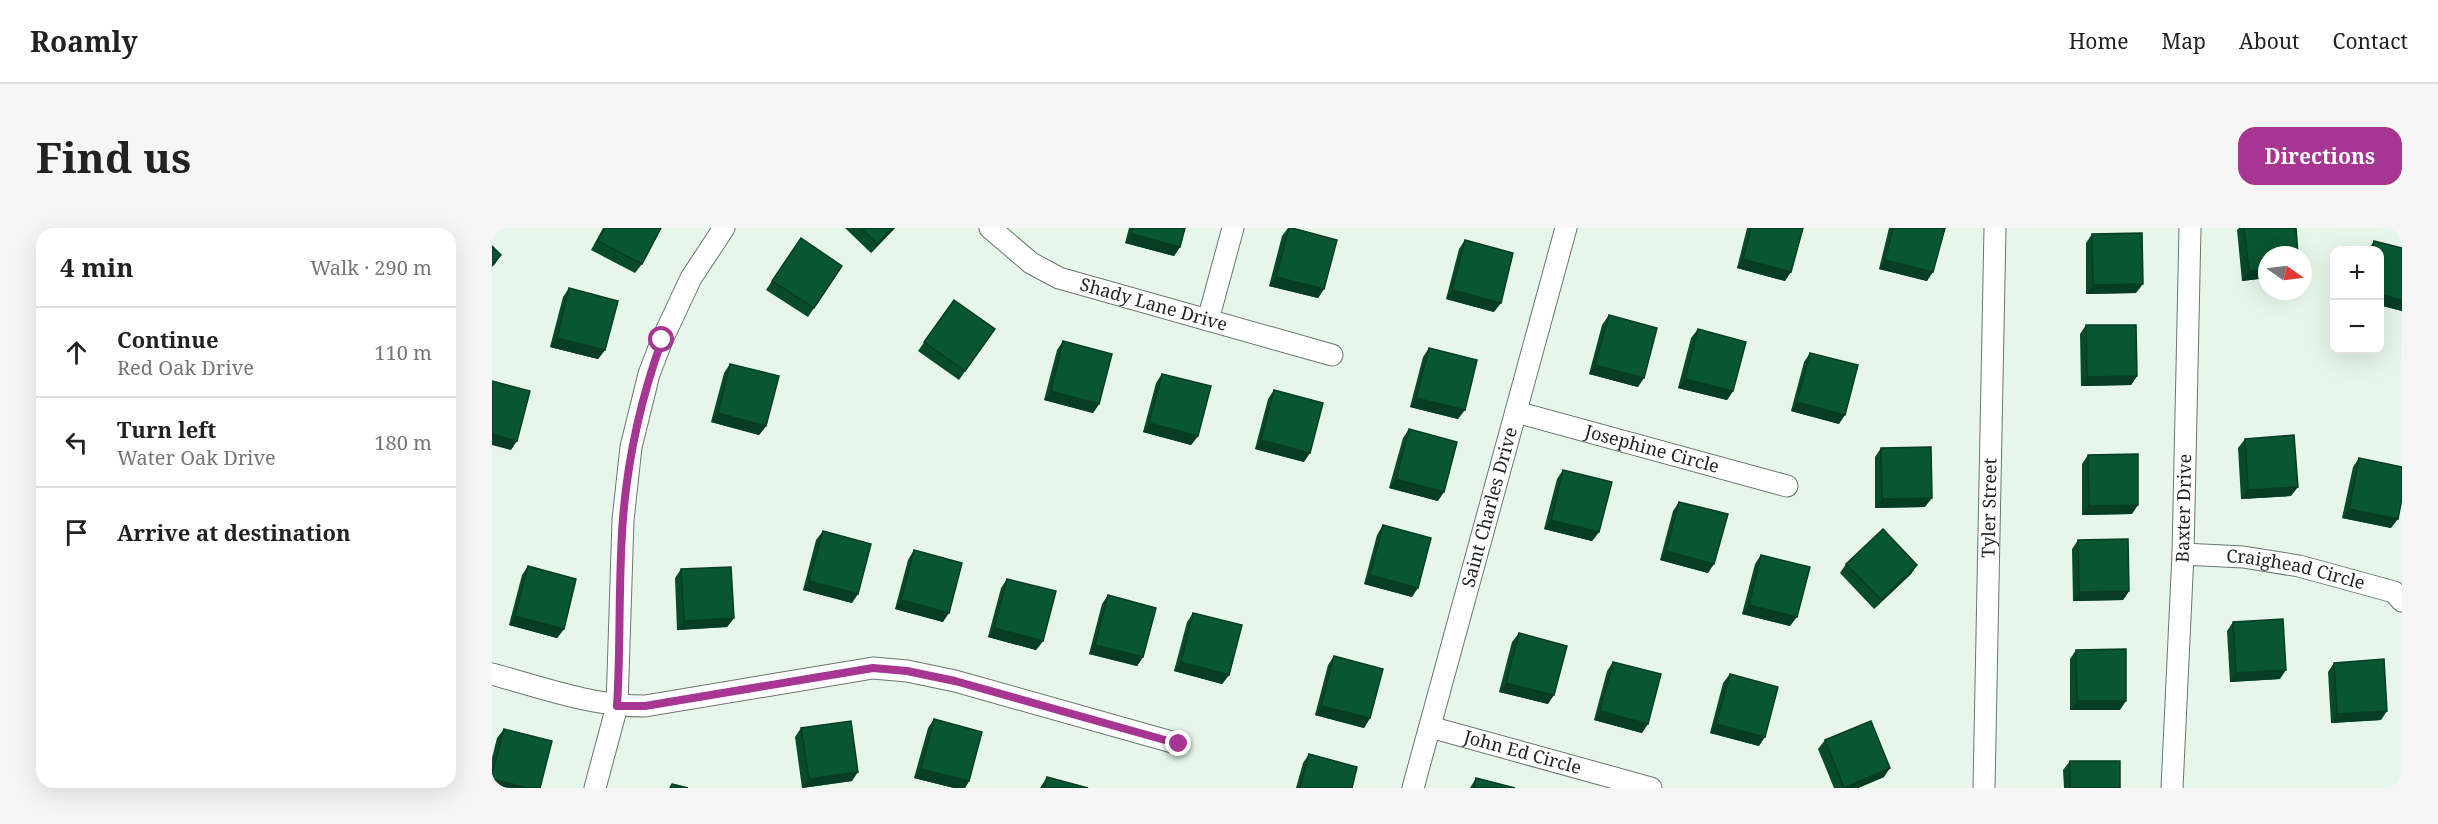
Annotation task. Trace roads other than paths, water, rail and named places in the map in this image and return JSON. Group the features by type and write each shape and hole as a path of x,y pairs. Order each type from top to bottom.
{"street":[{"path":"595,788 617,706 623,520 631,447 649,375 662,340 692,278 724,228"},
{"name":"Shady Lane Drive","path":"990,228 1031,263 1059,278 1332,355"},
{"path":"1208,320 1233,228"},
{"name":"Saint Charles Drive","path":"1413,788 1566,228"},
{"name":"Tyler Street","path":"1984,788 1995,228"},
{"name":"Baxter Drive","path":"2172,788 2183,554 2190,228"},
{"name":"Josephine Circle","path":"1516,412 1787,486"},
{"name":"Craighead Circle","path":"2183,554 2243,557 2299,566 2394,592 2402,600"},
{"path":"492,674 591,702 617,706 645,706 873,668 907,671 955,681 1179,744"},
{"name":"John Ed Circle","path":"1430,727 1651,788"}]}
